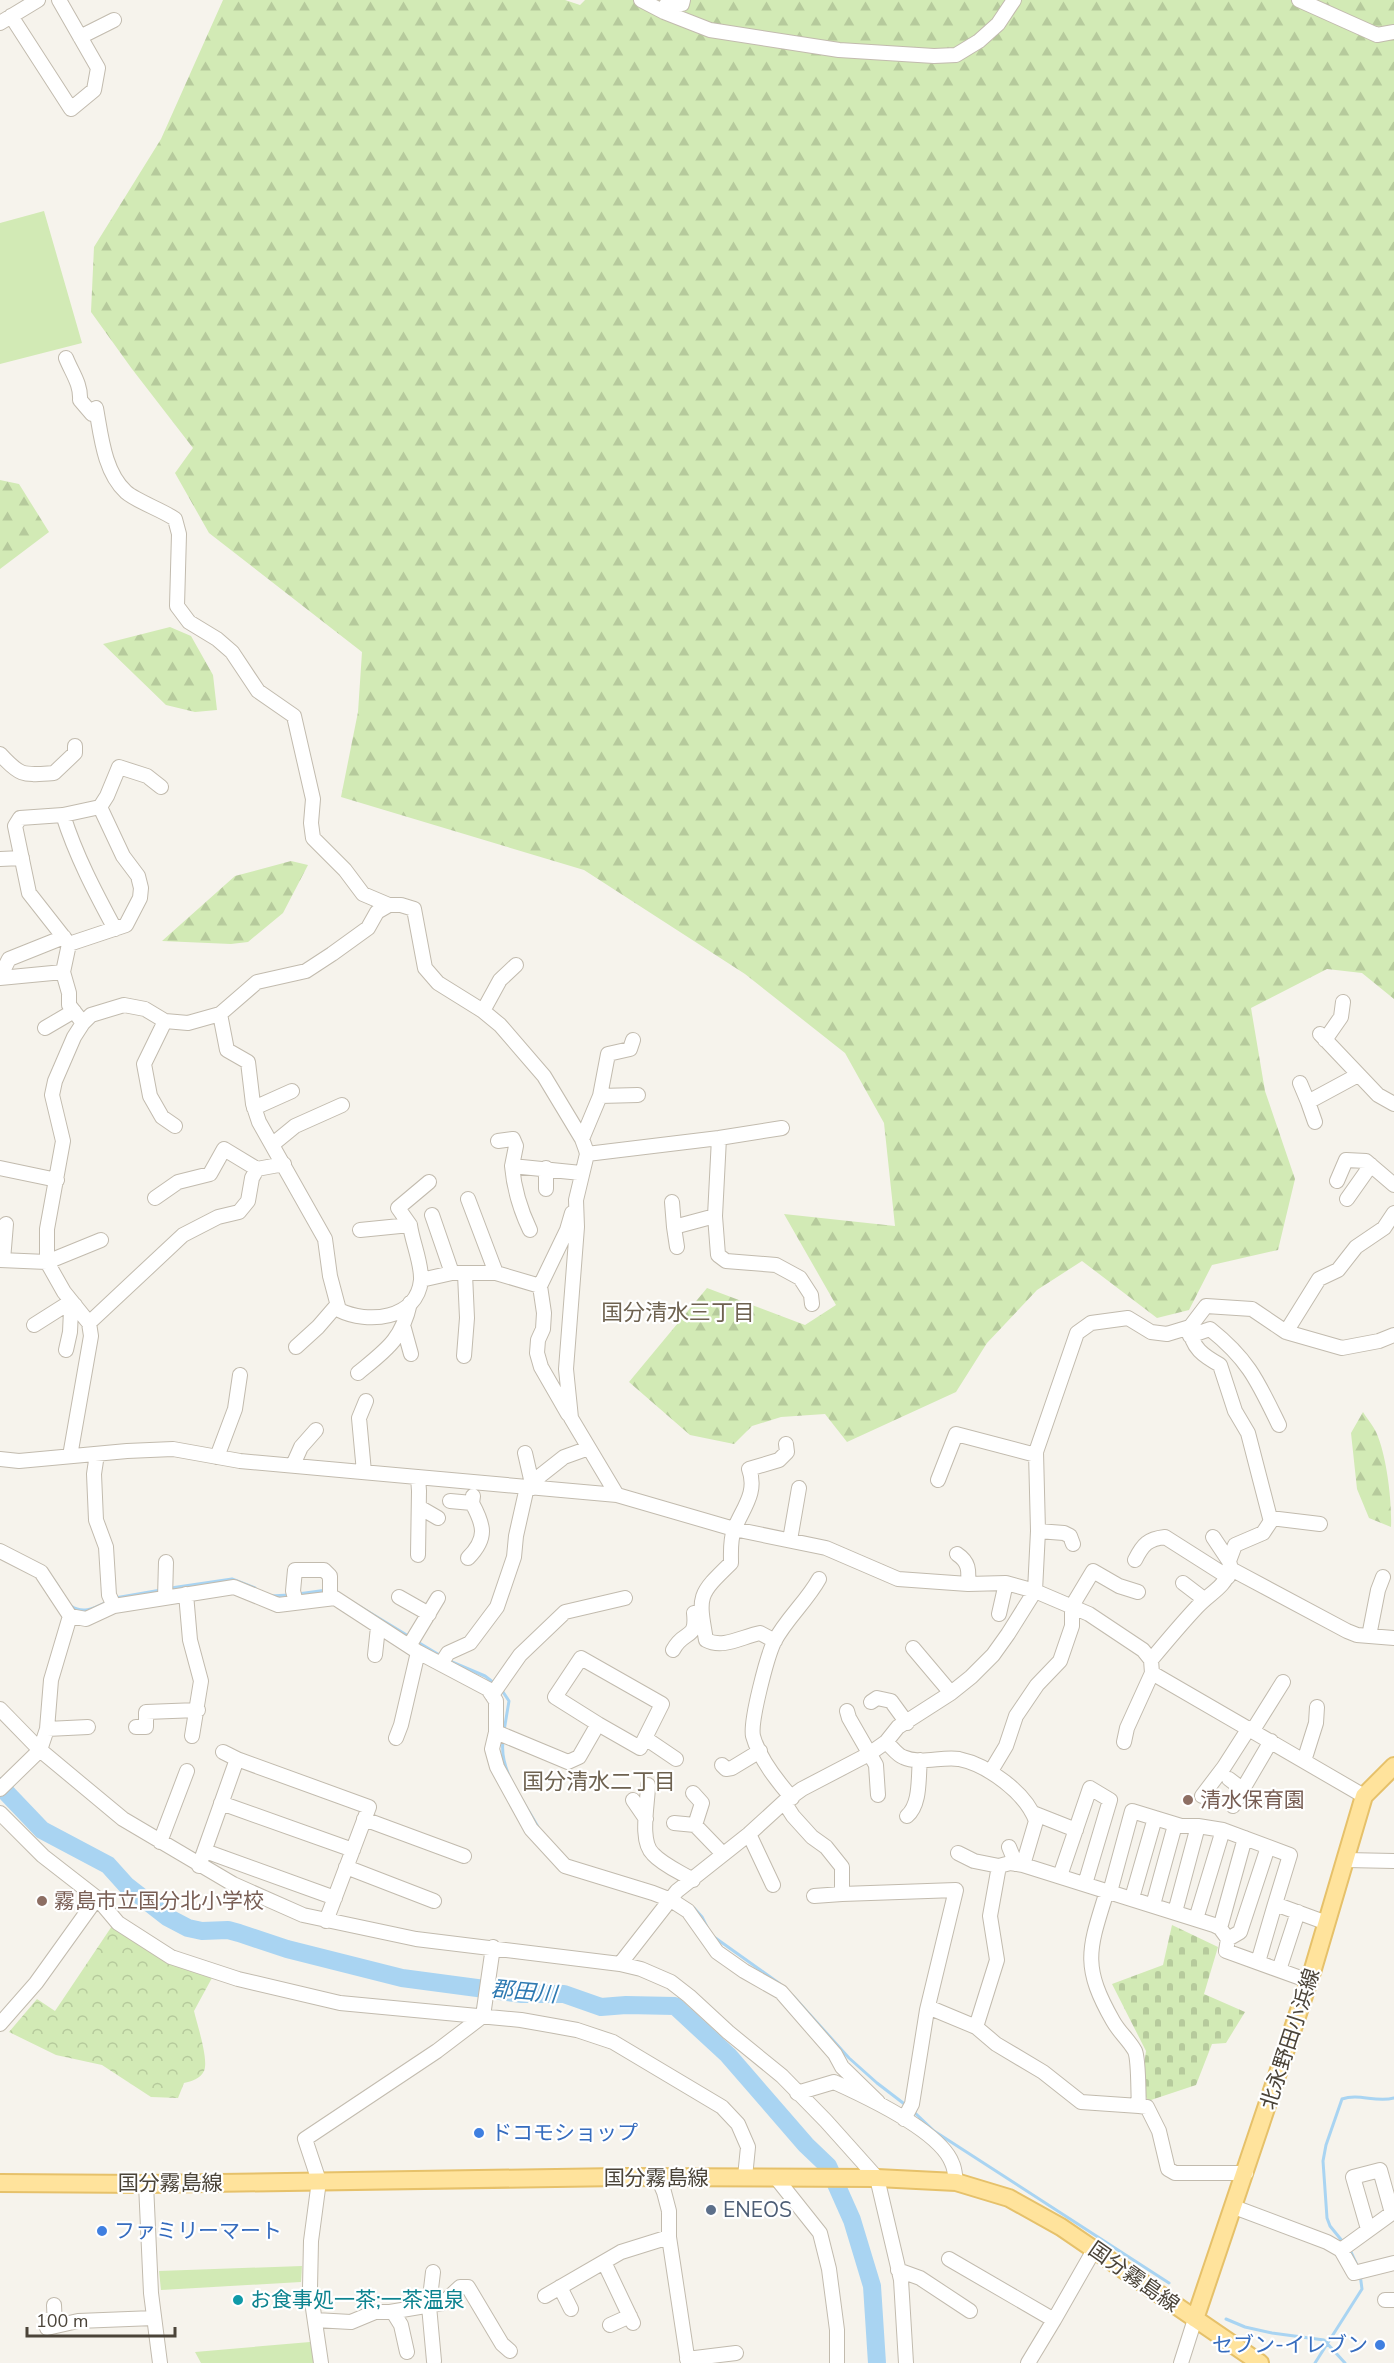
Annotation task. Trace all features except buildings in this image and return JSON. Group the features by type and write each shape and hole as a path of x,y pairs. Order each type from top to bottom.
{"main road":[{"name":"北永野田小浜線","path":"1195,2319 1309,1981 1364,1796 1394,1766"},
{"name":"国分霧島線","path":"0,2183 146,2184 745,2177 877,2178 956,2182 1009,2198 1061,2227 1260,2363"}],"street":[{"path":"38,0 6,20 71,109 94,90 98,68 59,0"},
{"path":"641,0 664,12 710,30 839,50 934,56 956,55 979,41 998,24 1014,0"},
{"path":"664,12 666,5 682,4 683,0"},
{"path":"1299,0 1377,35 1394,32"},
{"path":"80,37 114,21"},
{"path":"66,358 81,388 80,400 92,414 96,408 104,450 115,477 126,492 175,519 178,534 177,606 189,622 217,639 232,652 258,691 294,716 313,799 311,823 313,838 345,870 363,894 389,905 401,905 414,909 425,968 438,983 500,1024 544,1076 582,1138 587,1155 576,1200 567,1230 540,1286 544,1312 543,1329 538,1340 537,1353 541,1367 617,1495"},
{"path":"0,754 16,772 30,775 54,773 75,753 75,746"},
{"path":"83,1023 69,1005 69,993 63,972 66,941 29,893 15,826 20,818 63,815 100,807 119,767 147,776 161,787"},
{"path":"0,978 9,959 126,925 140,898 141,888 138,876 123,856 100,807"},
{"path":"63,815 81,865 115,929"},
{"path":"0,859 22,858"},
{"path":"69,1455 91,1336 88,1323 73,1308 47,1262 47,1229 63,1141 52,1095 66,1054 83,1023 91,1015 124,1005 145,1009 165,1021 188,1023 220,1014 257,982 306,971 368,928 377,912 389,905"},
{"path":"483,1011 500,981 516,965"},
{"path":"0,978 63,972"},
{"path":"1343,1002 1341,1017 1323,1037 1377,1095 1392,1100"},
{"path":"45,1028 74,1011"},
{"path":"220,1014 227,1050 248,1062 254,1108 259,1122 325,1239 330,1276 339,1310 353,1317 378,1317 398,1313 415,1298 421,1280 410,1225 395,1204 424,1191"},
{"path":"165,1021 144,1064 150,1096 162,1116 175,1126"},
{"path":"582,1138 600,1096 608,1054 630,1049 633,1040"},
{"path":"1308,1102 1358,1075"},
{"path":"1300,1083 1316,1122"},
{"path":"254,1108 292,1091"},
{"path":"600,1096 638,1095"},
{"path":"273,1144 296,1126 342,1105"},
{"path":"587,1155 782,1128"},
{"path":"718,1138 715,1215 718,1255 726,1261 776,1265 800,1278 811,1295 812,1305"},
{"path":"498,1141 513,1139 516,1146 512,1166 514,1184 520,1208 530,1230"},
{"path":"155,1198 178,1182 210,1174 224,1149 257,1169 284,1164"},
{"path":"1337,1181 1346,1160 1366,1161 1394,1185"},
{"path":"1347,1198 1371,1165"},
{"path":"512,1166 581,1173"},
{"path":"0,1168 57,1180"},
{"path":"546,1168 546,1189"},
{"path":"88,1323 183,1235 218,1217 239,1212 248,1201 252,1178 257,1169"},
{"path":"468,1199 496,1273"},
{"path":"571,1418 566,1369 577,1227 576,1200"},
{"path":"672,1202 677,1247"},
{"path":"1286,1332 1319,1279 1338,1270 1356,1246 1384,1227 1394,1213"},
{"path":"432,1215 459,1274 466,1318 464,1356"},
{"path":"674,1227 715,1215"},
{"path":"6,1224 1,1260 47,1262 101,1240"},
{"path":"360,1230 410,1225"},
{"path":"421,1280 459,1274 496,1273 540,1286"},
{"path":"358,1373 398,1337 410,1303"},
{"path":"296,1347 318,1328 337,1305"},
{"path":"34,1325 59,1308 64,1306 73,1308"},
{"path":"1190,1332 1206,1306 1226,1306 1252,1309 1286,1332 1342,1348 1379,1341 1394,1335"},
{"path":"66,1350 73,1308"},
{"path":"620,1964 674,1895 723,1854 802,1789 869,1754 886,1742 898,1727 951,1693 971,1677 993,1654 1035,1591 1038,1531 1036,1455 1077,1333 1091,1323 1128,1318 1151,1332 1167,1334 1210,1329 1233,1348 1255,1375 1279,1425"},
{"path":"403,1325 411,1354"},
{"path":"1124,1742 1151,1667 1178,1627 1204,1599 1221,1588 1235,1545 1263,1533 1271,1521 1248,1433 1235,1411 1220,1365 1200,1353 1190,1332"},
{"path":"217,1457 235,1409 240,1375"},
{"path":"364,1472 355,1416 366,1401"},
{"path":"293,1465 301,1447 316,1430"},
{"path":"938,1480 956,1434 1036,1455"},
{"path":"673,1650 679,1639 693,1632 695,1628 696,1596 731,1563 731,1538 747,1506 752,1490 752,1476 749,1469 779,1460 786,1452 786,1444"},
{"path":"530,1486 564,1457 589,1448"},
{"path":"0,1459 19,1461 69,1455 173,1449 217,1457 293,1465 617,1495 734,1529 825,1548 898,1579 968,1584 1006,1583 1035,1591 1089,1614 1143,1650 1151,1667 1364,1796"},
{"path":"443,1660 470,1643 497,1607 514,1557 516,1536 530,1486 525,1453"},
{"path":"97,1454 94,1474 96,1520 106,1547 112,1601"},
{"path":"418,1477 418,1555"},
{"path":"468,1558 477,1549 482,1537 482,1522 472,1503 475,1482"},
{"path":"790,1540 799,1488"},
{"path":"450,1500 472,1503"},
{"path":"419,1507 438,1518"},
{"path":"1270,1518 1320,1524"},
{"path":"1038,1531 1064,1533 1071,1536 1073,1544"},
{"path":"1135,1560 1144,1543 1166,1537 1347,1631 1394,1638"},
{"path":"1213,1537 1229,1569"},
{"path":"0,1551 41,1572 70,1616 86,1619 112,1601 165,1592 186,1594 234,1587 278,1605 295,1598 330,1593"},
{"path":"957,1554 969,1566 968,1584"},
{"path":"165,1592 166,1562"},
{"path":"295,1598 296,1570 324,1570 330,1576 330,1593 335,1598 378,1627 443,1660 488,1689 496,1689"},
{"path":"991,1772 1006,1746 1016,1716 1037,1685 1060,1661 1072,1626 1072,1606 1093,1571 1119,1586 1138,1592"},
{"path":"1369,1636 1378,1590 1383,1577"},
{"path":"819,1579 810,1596 775,1641 766,1663 753,1734 759,1751 782,1786 793,1816 842,1867 842,1894"},
{"path":"999,1614 1006,1583"},
{"path":"1183,1583 1204,1599"},
{"path":"706,1586 700,1606 706,1640 714,1645 722,1645 760,1633 775,1641"},
{"path":"186,1594 190,1640 201,1681 192,1736"},
{"path":"399,1597 429,1614"},
{"path":"396,1738 401,1725 414,1644 438,1598"},
{"path":"625,1598 565,1612 520,1655 496,1689 501,1734 492,1749 497,1767 531,1828 565,1866 674,1895 717,1952 780,1992 835,2054 842,2067 878,2102"},
{"path":"0,1789 38,1752 47,1729 51,1680 70,1616"},
{"path":"375,1654 378,1627"},
{"path":"913,1648 951,1693"},
{"path":"581,1658 662,1704 640,1748 598,1724 555,1697 581,1658"},
{"path":"1202,1796 1283,1682"},
{"path":"871,1702 877,1698 891,1701 907,1723"},
{"path":"136,1727 146,1727 146,1707 198,1710"},
{"path":"1304,1761 1316,1723 1317,1707"},
{"path":"0,1709 38,1752 123,1819 233,1884 293,1910 327,1921 416,1939 620,1964 640,1969 671,1982 782,2076 877,2178 898,2270 906,2363"},
{"path":"847,1711 876,1765 878,1796"},
{"path":"501,1734 568,1762 579,1757 598,1724"},
{"path":"47,1729 88,1727"},
{"path":"645,1738 676,1759"},
{"path":"1233,1806 1271,1741"},
{"path":"886,1742 903,1757 920,1760 957,1759 991,1772 1026,1801 1036,1821 1020,1864"},
{"path":"722,1765 726,1769 732,1768 759,1751"},
{"path":"223,1752 369,1807 327,1921"},
{"path":"1232,1755 1254,1770"},
{"path":"200,1866 237,1759"},
{"path":"907,1816 913,1811 916,1802 920,1760"},
{"path":"160,1842 187,1771"},
{"path":"1229,1779 1242,1789"},
{"path":"648,1785 646,1842 652,1854 693,1880"},
{"path":"1060,1876 1090,1788 1110,1800 1085,1884"},
{"path":"693,1793 702,1803 695,1825"},
{"path":"633,1800 646,1819"},
{"path":"221,1803 352,1850"},
{"path":"1139,2106 1136,2053 1114,2022 1098,1992 1090,1964 1091,1943 1132,1811 1175,1825 1223,1830 1290,1855 1258,1962"},
{"path":"0,1813 43,1856 97,1898 118,1923 171,1957 238,1979 340,2003 521,2020 577,2030 613,2042 722,2107 738,2124 748,2148 745,2177"},
{"path":"1033,1813 1076,1830"},
{"path":"1132,1898 1155,1818"},
{"path":"364,1819 464,1856"},
{"path":"674,1823 695,1825 723,1854"},
{"path":"1153,1905 1175,1825"},
{"path":"1175,1912 1198,1826"},
{"path":"1196,1919 1223,1830"},
{"path":"749,1834 773,1885"},
{"path":"1245,1838 1224,1934 1226,1951 1309,1981"},
{"path":"1009,1847 1020,1864"},
{"path":"958,1853 974,1861 999,1866 1020,1864 1060,1876 1196,1919 1224,1934 1240,1932 1268,1847"},
{"path":"205,1851 335,1898"},
{"path":"1346,1860 1394,1861"},
{"path":"976,2027 997,1960 990,1916 999,1866"},
{"path":"346,1867 434,1901"},
{"path":"814,1896 956,1890 928,2007 908,2112"},
{"path":"0,2024 36,1983 97,1898"},
{"path":"1275,1904 1327,1923"},
{"path":"1279,1970 1298,1912"},
{"path":"321,2363 310,2288 311,2241 319,2181 305,2139 437,2051 483,2016 493,1947"},
{"path":"928,2007 976,2027 996,2044 1043,2072 1081,2102 1147,2107 1159,2131 1168,2169 1175,2173 1246,2173"},
{"path":"797,2093 834,2082 878,2102 908,2112 944,2150 952,2163 956,2182"},
{"path":"658,2178 669,2211 669,2237 687,2361 736,2353"},
{"path":"777,2179 820,2233 837,2330 837,2363"},
{"path":"146,2184 151,2293 160,2363"},
{"path":"1234,2207 1307,2234 1341,2250 1361,2272 1394,2263"},
{"path":"1341,2250 1368,2229"},
{"path":"544,2296 621,2252 669,2237"},
{"path":"1028,2363 1094,2250"},
{"path":"949,2259 1054,2320"},
{"path":"604,2262 631,2319 610,2325"},
{"path":"898,2270 920,2278 970,2311"},
{"path":"433,2272 429,2306 434,2361"},
{"path":"315,2320 351,2322 375,2312 393,2312 443,2303 459,2287 468,2287 502,2344 510,2351"},
{"path":"560,2287 571,2309"},
{"path":"54,2304 51,2327 78,2321 154,2318"},
{"path":"393,2312 401,2325 406,2352"},
{"path":"1181,2363 1195,2319"}],"green space":[{"path":"223,0 565,0 580,5 585,0 1394,0 1394,999 1362,973 1327,969 1251,1008 1265,1091 1295,1179 1278,1250 1212,1265 1189,1310 1157,1318 1082,1261 1037,1290 987,1343 956,1392 847,1442 825,1414 781,1417 752,1426 734,1444 690,1435 629,1382 707,1288 805,1325 836,1305 784,1214 895,1226 884,1123 845,1053 745,974 584,870 341,797 358,712 362,652 209,533 175,473 193,448 91,312 94,247 161,139"},
{"path":"44,211 82,343 0,364 0,223"},
{"path":"0,480 19,484 49,532 0,569"},
{"path":"170,627 191,636 213,675 217,710 195,712 166,705 103,644"},
{"path":"291,861 308,865 283,913 248,942 231,944 162,941 235,876"},
{"path":"1363,1412 1376,1432 1383,1453 1390,1492 1391,1527 1369,1518 1357,1489 1351,1433"},
{"path":"1172,1925 1218,1947 1204,1994 1245,2012 1226,2043 1212,2044 1196,2085 1148,2101 1141,2085 1146,2051 1112,1984 1163,1965"},
{"path":"112,1926 213,1976 194,2011 204,2051 204,2071 198,2078 184,2083 178,2098 151,2097 102,2065 56,2055 9,2032 37,1999 55,2011"},
{"path":"302,2266 301,2282 161,2290 159,2271"},
{"path":"310,2342 315,2363 201,2363 195,2352"}],"waterway":[{"path":"46,1569 58,1586"},
{"path":"171,1588 232,1579 255,1588"},
{"path":"115,1598 161,1590"},
{"path":"298,1594 327,1590"},
{"path":"334,1591 410,1637"},
{"path":"271,1596 289,1595"},
{"path":"71,1606 85,1610 109,1601"},
{"path":"416,1641 441,1656"},
{"path":"452,1662 485,1676 494,1683"},
{"path":"501,1689 509,1701 504,1731"},
{"path":"503,1741 503,1752 509,1775 538,1827"},
{"name":"郡田川","path":"0,1786 42,1830 108,1865 126,1885 167,1917 188,1928 202,1931 228,1930 287,1949 402,1978 522,1994 564,1994 601,2007 675,2006 728,2055 806,2145 828,2166 852,2220 872,2286 877,2363"},
{"path":"694,1908 707,1927"},
{"path":"714,1937 780,1984"},
{"path":"793,1996 849,2058 907,2106"},
{"path":"1343,2242 1330,2226 1327,2218 1323,2161 1326,2145 1342,2099 1348,2097 1394,2098"},
{"path":"914,2112 934,2131 1169,2283"},
{"path":"1350,2250 1356,2263"},
{"path":"1315,2363 1362,2289 1360,2274"},
{"path":"1226,2319 1245,2327 1272,2333 1324,2340 1345,2363"}],"place":[{"name":"清水保育園","path":"1188,1800"},
{"name":"霧島市立国分北小学校","path":"42,1901"},
{"name":"ドコモショップ","path":"479,2133"},
{"name":"ENEOS","path":"711,2210"},
{"name":"ファミリーマート","path":"102,2231"},
{"name":"お食事処一茶;一茶温泉","path":"238,2300"},
{"name":"セブン-イレブン","path":"1380,2345"}],"district":[{"name":"国分清水三丁目","path":"678,1313"},
{"name":"国分清水二丁目","path":"599,1782"}]}
